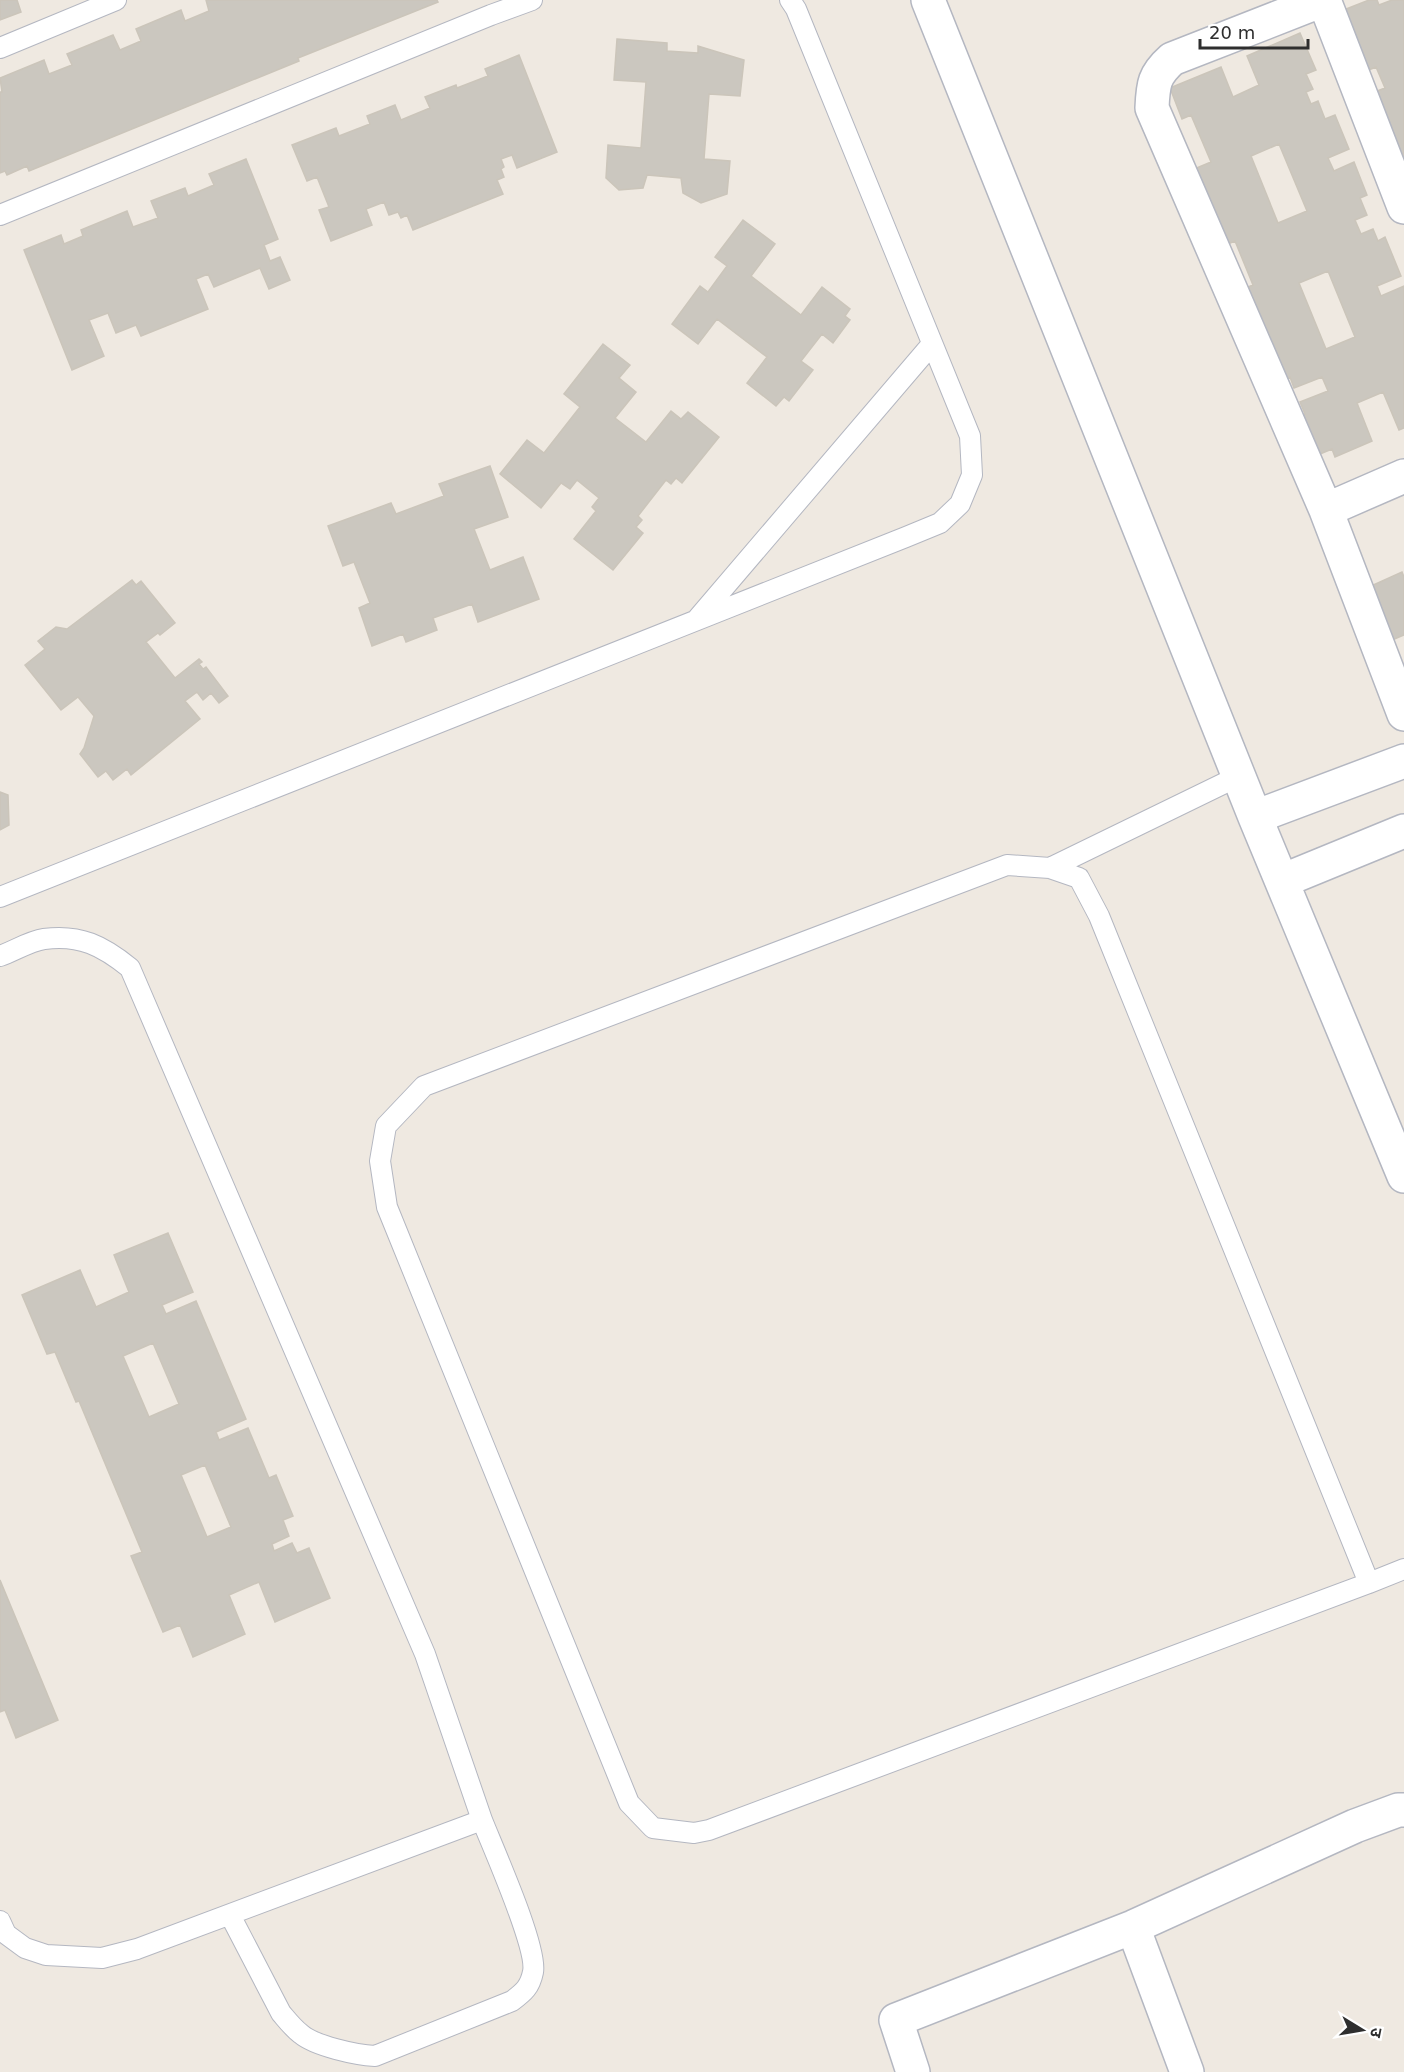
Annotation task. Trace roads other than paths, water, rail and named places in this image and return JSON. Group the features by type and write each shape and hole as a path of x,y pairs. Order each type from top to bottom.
{"street":[{"path":"928,0 1255,817 1404,1176"},
{"path":"1404,207 1398,172 1324,0 1172,59 1160,70 1153,85 1152,108 1326,510 1404,714"},
{"path":"1326,510 1404,476"},
{"path":"1255,817 1404,761"},
{"path":"1282,881 1404,831"},
{"path":"913,2072 896,2020 1133,1927 1355,1826 1398,1810 1404,1810"},
{"path":"1133,1927 1187,2072"}],"lane":[{"path":"0,48 116,0"},
{"path":"0,215 488,7 532,0"},
{"path":"0,897 940,523 960,504 972,475 970,436 796,9 789,0"},
{"path":"695,621 932,344"},
{"path":"1050,868 1239,776"},
{"path":"1369,1583 1099,916 1078,878 1050,868 1007,865 424,1086 386,1126 380,1161 387,1207 629,1803 653,1828 694,1833 709,1830 1369,1583 1404,1569"},
{"path":"0,956 42,939 75,938 109,951 130,968 425,1654 482,1820 531,1947 534,1970 528,1989 512,2001 375,2056 360,2055 303,2036 291,2025 281,2013 230,1915"},
{"path":"0,1922 6,1934 25,1948 46,1955 102,1958 230,1915 482,1820"}]}
